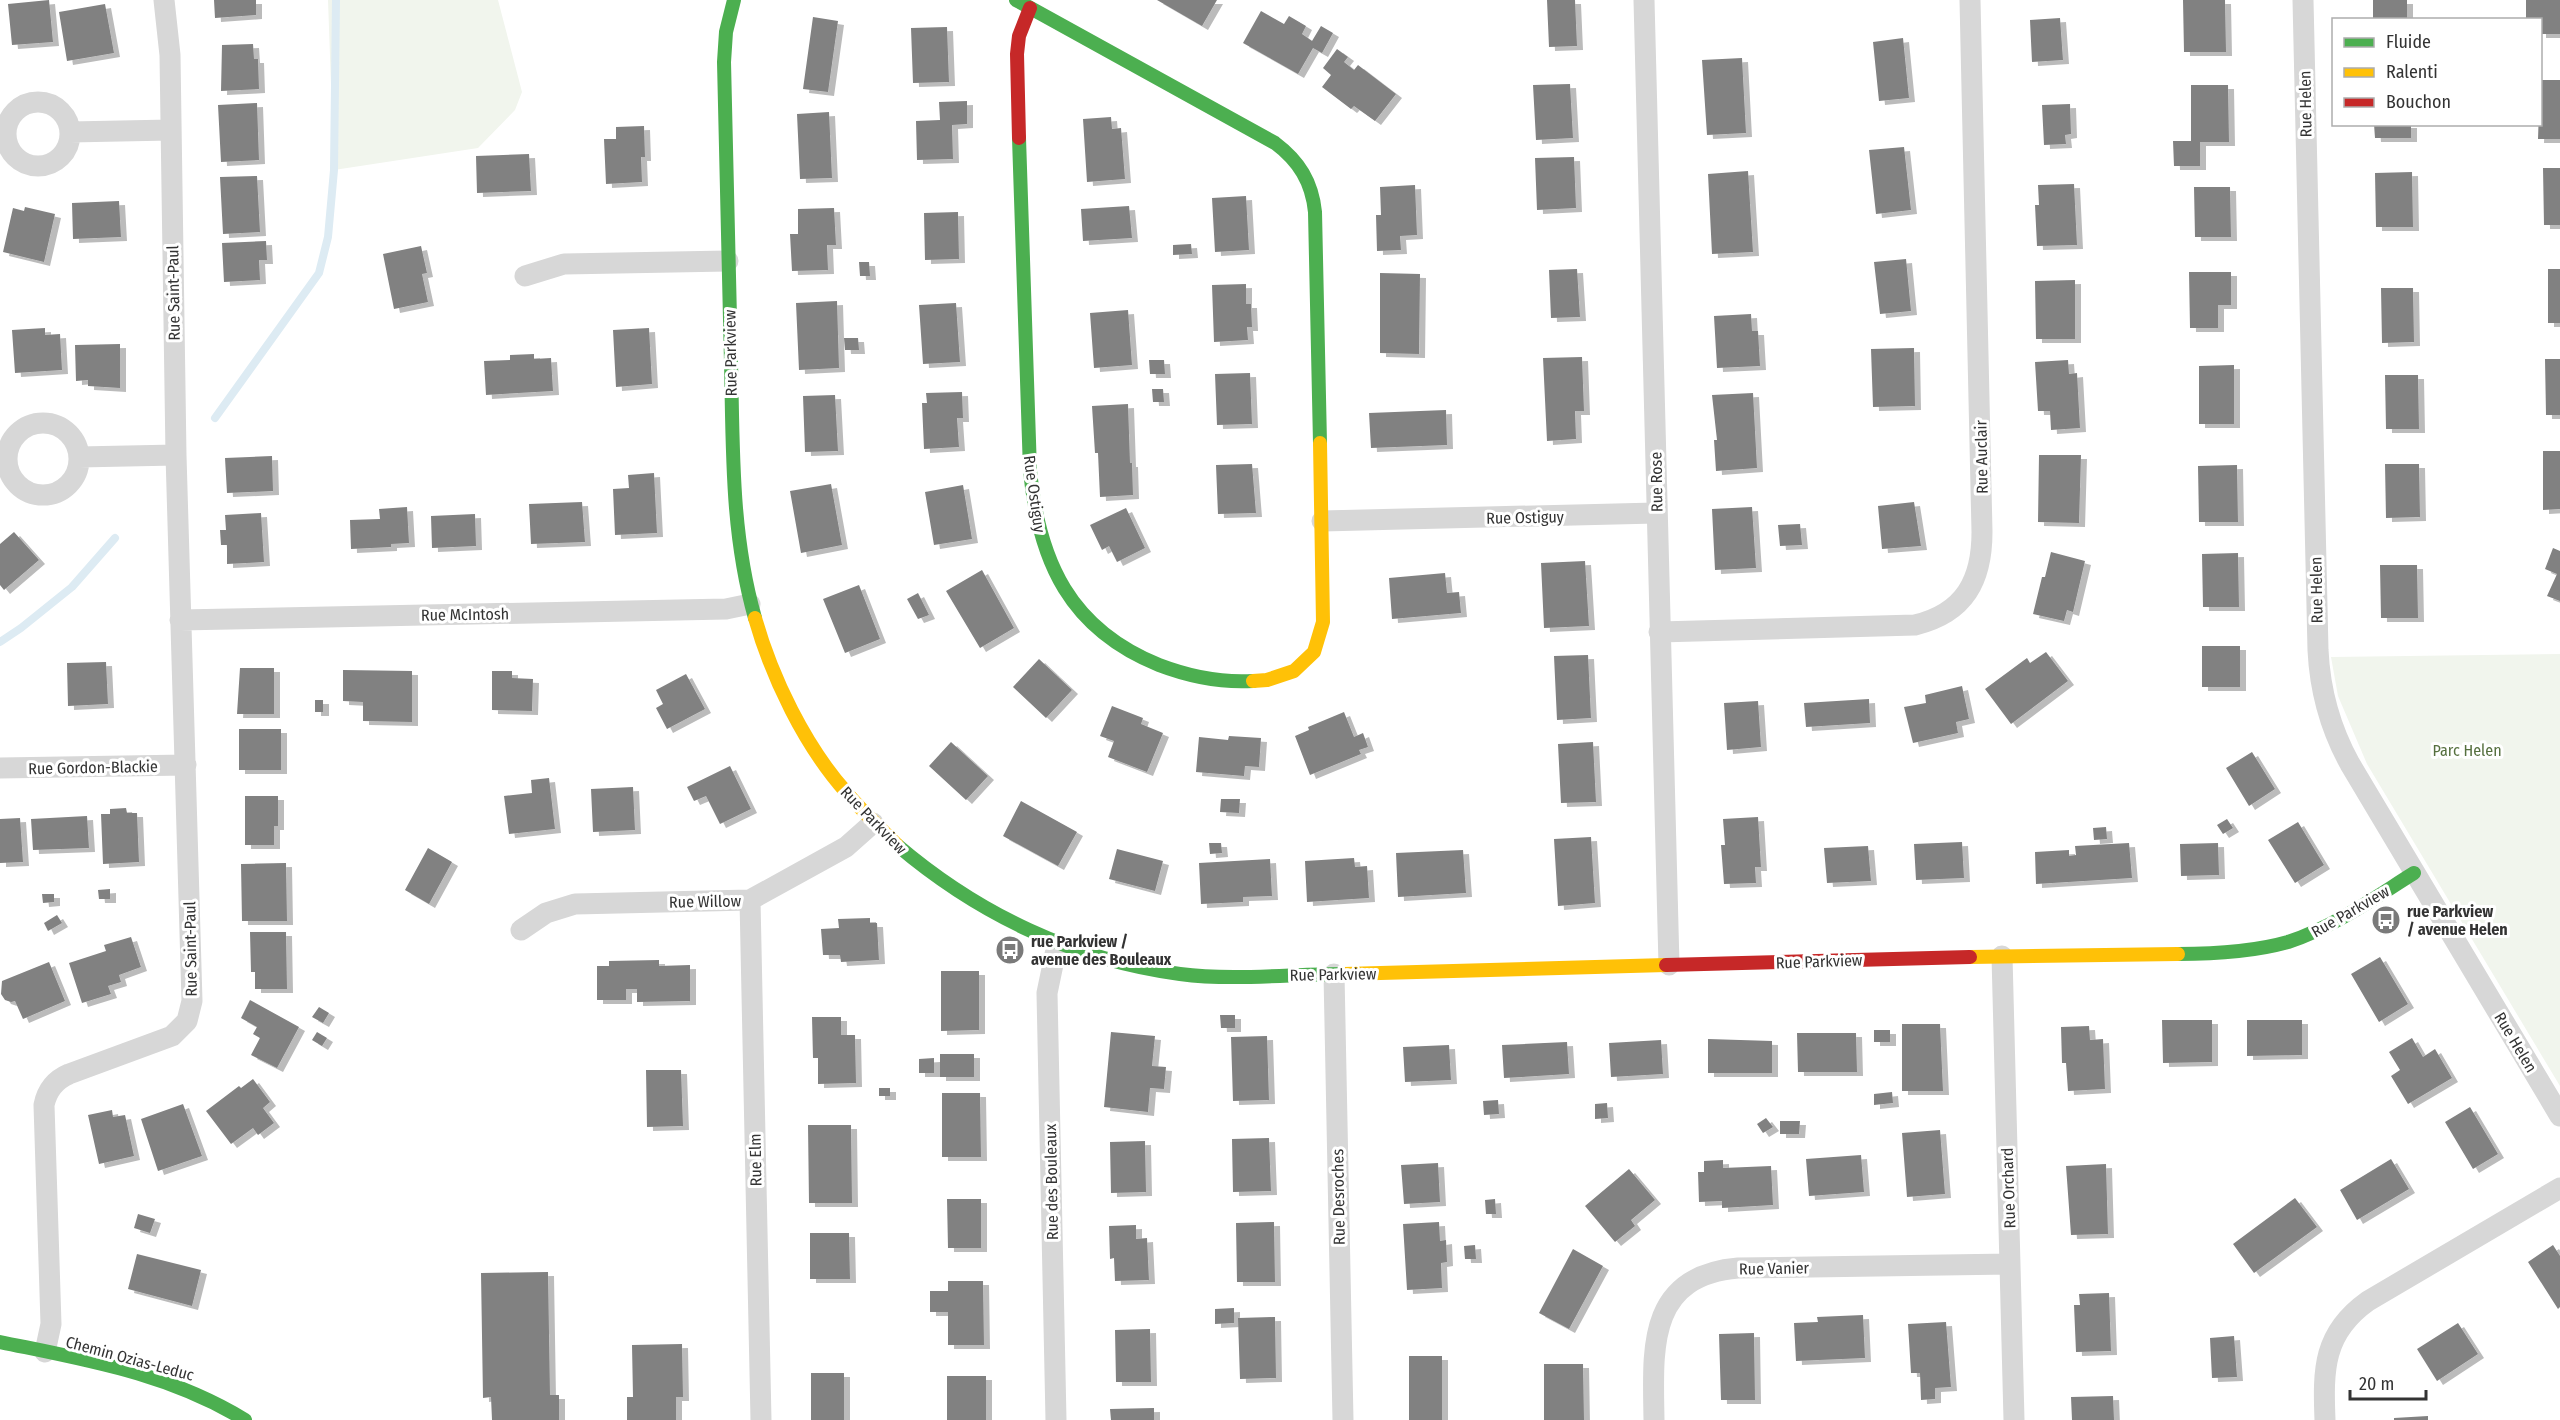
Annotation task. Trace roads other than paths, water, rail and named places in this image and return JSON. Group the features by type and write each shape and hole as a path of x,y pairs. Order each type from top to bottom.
{"street":[{"name":"Rue Saint-Paul","path":"45,1352 51,1324 44,1120 44,1105 48,1092 57,1081 69,1074 172,1036 183,1027 190,1014 192,1000 176,455 170,54 164,0"},
{"name":"Rue Parkview","path":"734,0 727,25 724,54 728,261 734,486 741,564 750,604 768,662 789,708 831,773 873,823 924,869 974,905 1012,925 1057,945 1111,961 1179,974 1334,974 2216,952 2273,946 2322,929 2414,873"},
{"name":"Rue Ostiguy","path":"1017,0 1275,143 1291,156 1304,172 1312,190 1315,213 1323,615 1321,640 1306,664 1283,678 1256,681 1209,678 1175,671 1144,660 1116,643 1090,622 1060,583 1046,553 1037,521 1029,448 1017,45 1030,8"},
{"name":"Rue Rose","path":"1644,0 1669,965"},
{"name":"Rue Auclair","path":"1659,632 1915,625 1935,619 1953,608 1973,584 1980,565 1982,532 1970,0"},
{"name":"Rue Helen","path":"2303,0 2318,650 2321,684 2329,717 2342,749 2560,1116"},
{"path":"70,132 171,130"},
{"path":"525,276 564,264 728,261"},
{"path":"79,457 176,455"},
{"name":"Rue Ostiguy","path":"1322,521 1656,513"},
{"name":"Rue McIntosh","path":"180,620 726,609 750,604"},
{"name":"Rue Gordon-Blackie","path":"0,768 186,765"},
{"name":"Rue Willow","path":"521,930 546,913 575,904 750,900 846,847 873,823"},
{"name":"Rue Elm","path":"750,900 760,1420"},
{"name":"Rue des Bouleaux","path":"1056,1420 1047,993 1057,945"},
{"name":"Rue Orchard","path":"2002,956 2014,1420"},
{"name":"Rue Desroches","path":"1334,974 1343,1420"},
{"path":"2325,1420 2326,1360 2338,1331 2351,1314 2368,1301 2560,1188"},
{"name":"Rue Vanier","path":"1654,1420 1653,1356 1659,1323 1677,1294 1705,1275 1727,1269 1745,1268 2010,1264"},
{"name":"Chemin Ozias-Leduc","path":"0,1342 160,1380 201,1395 245,1420"}],"waterway":[{"path":"215,418 319,273 328,237 334,170 336,0"},
{"path":"0,642 72,587 115,538"}],"place":[{"name":"rue Parkview / avenue Helen","path":"2386,920"},
{"name":"rue Parkview / avenue des Bouleaux","path":"1010,950"}],"park label":[{"name":"Parc Helen","path":"2467,750"}]}
